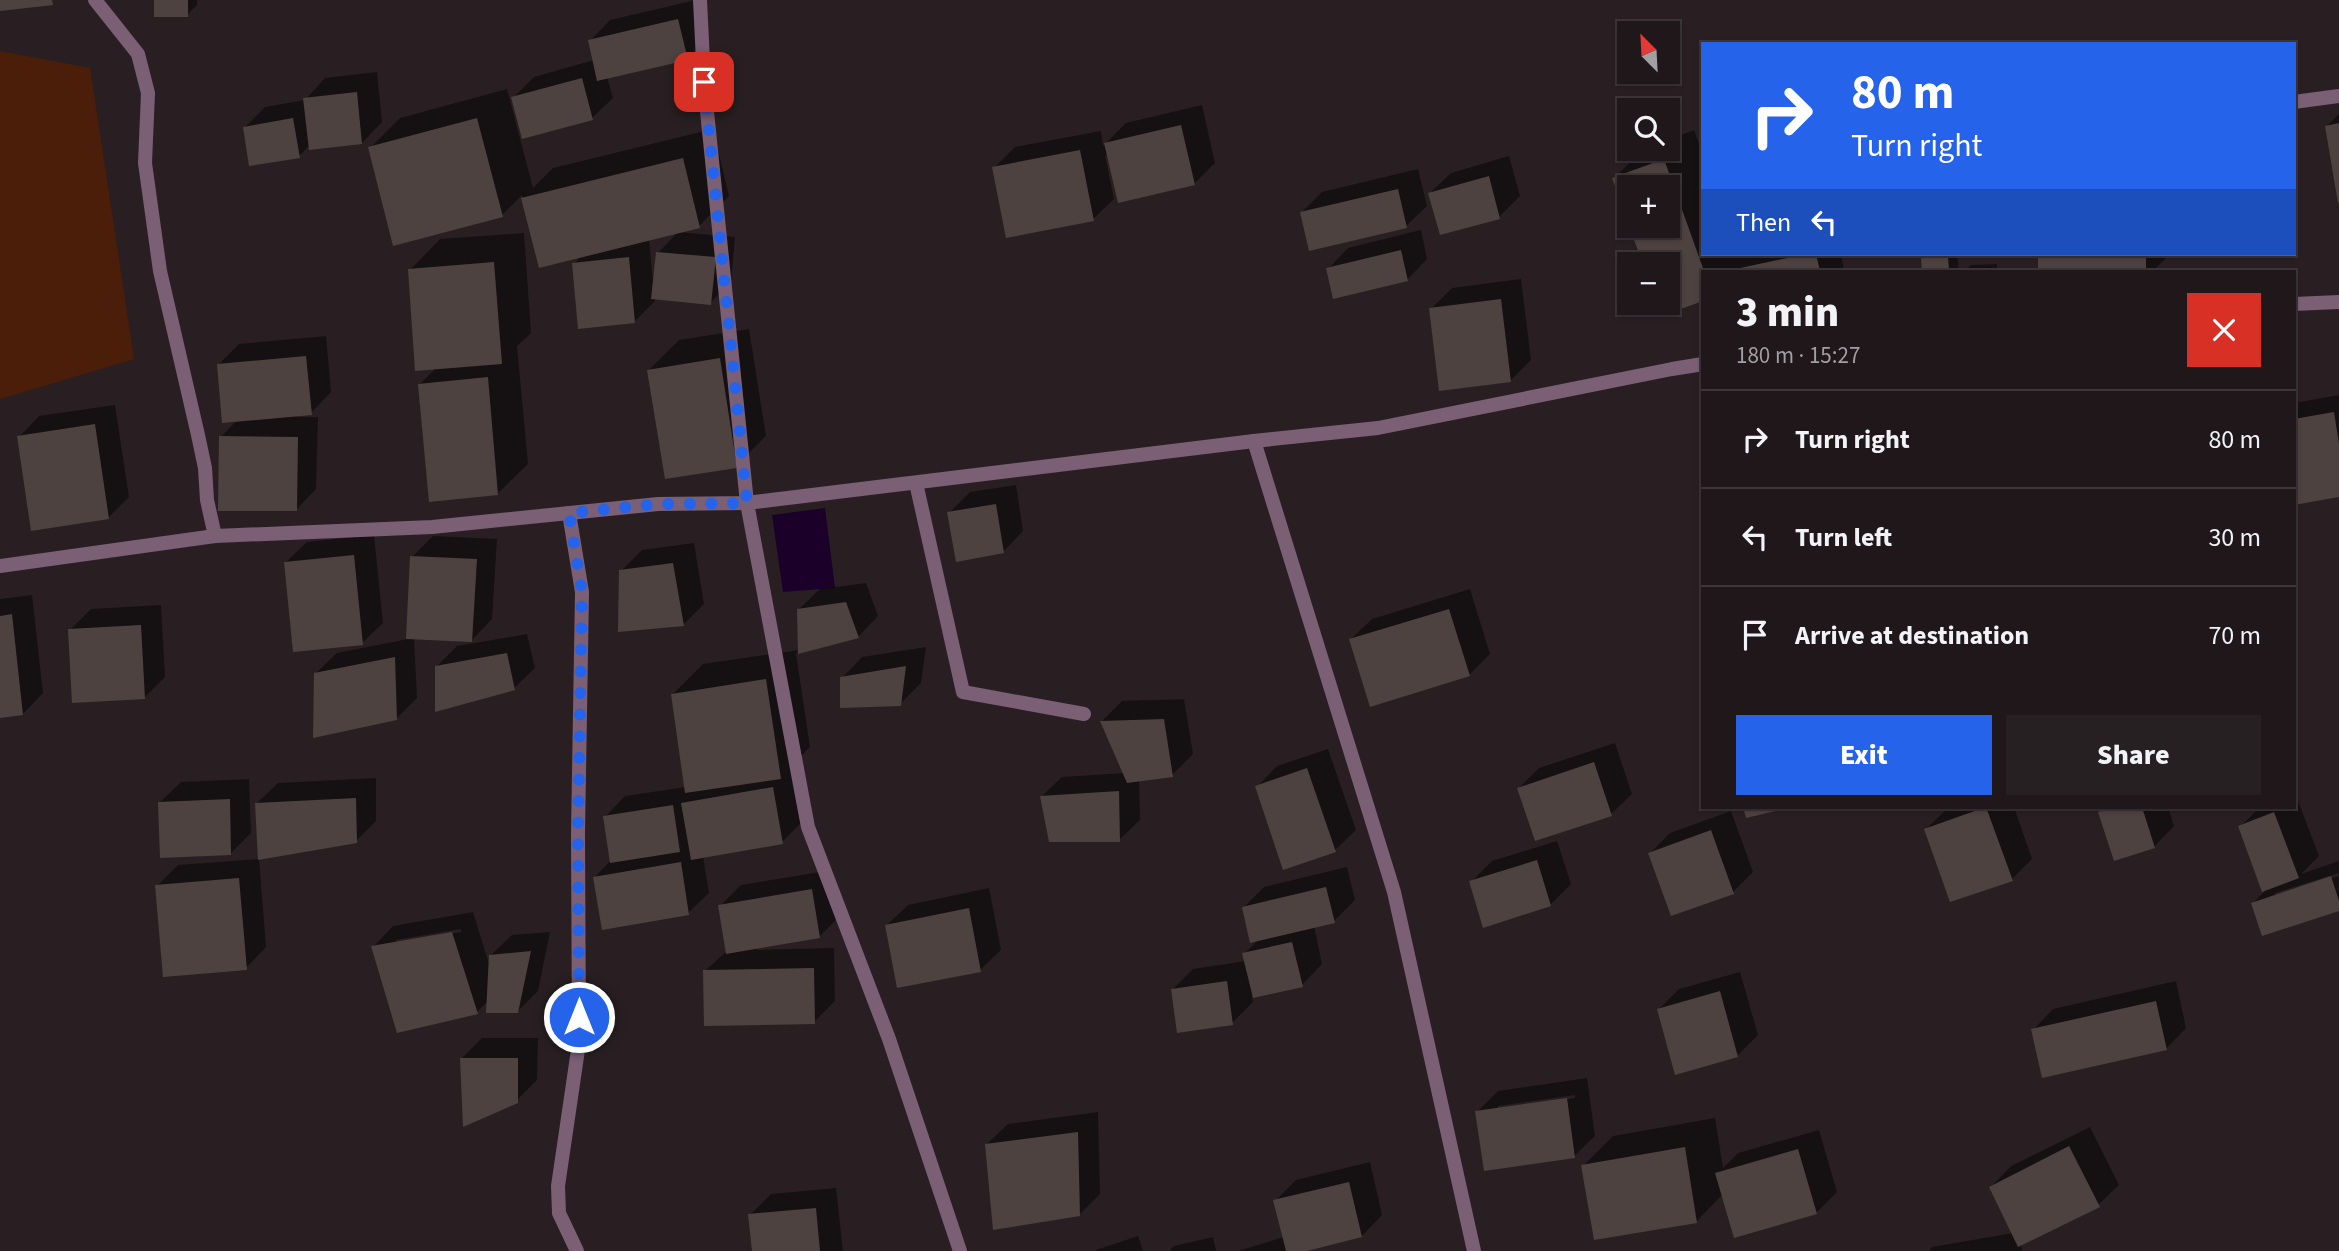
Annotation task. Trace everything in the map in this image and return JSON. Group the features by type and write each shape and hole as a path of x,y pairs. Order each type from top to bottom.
{"street":[{"path":"95,0 138,54 148,93 145,163 160,271 205,468 207,500 215,536"},
{"path":"700,0 706,96 747,503 808,827 889,1039 960,1251"},
{"path":"2296,102 2339,96"},
{"path":"2296,304 2339,302"},
{"path":"0,566 215,536 432,527 658,504 747,503 1378,428 1658,371 1701,365"},
{"path":"1254,441 1394,892 1474,1251"},
{"path":"916,483 963,692 1084,714"},
{"path":"569,513 582,592 578,834 579,1043 558,1186 559,1213 577,1251"}],"shaded area":[{"path":"0,51 90,68 134,359 0,399"},
{"path":"825,508 835,588 783,592 772,515"}],"building":[{"path":"0,0 52,0 53,5 0,11"},
{"path":"154,0 188,0 188,17 154,17"},
{"path":"678,19 688,60 597,81 588,40"},
{"path":"582,78 593,120 522,139 511,97"},
{"path":"357,92 362,144 309,150 303,98"},
{"path":"293,118 300,158 249,166 243,127"},
{"path":"477,118 503,217 393,246 368,147"},
{"path":"2339,123 2339,203 2338,203 2325,126"},
{"path":"1181,125 1195,185 1118,203 1104,143"},
{"path":"1080,150 1094,221 1006,238 992,167"},
{"path":"683,158 700,228 539,268 521,198"},
{"path":"1659,161 1665,161 1670,175 1620,175"},
{"path":"1489,176 1500,219 1440,235 1428,193"},
{"path":"1617,176 1617,192 1612,178"},
{"path":"1398,189 1407,228 1309,251 1300,212"},
{"path":"1680,204 1704,270 1701,270 1701,302 1680,309 1680,252 1639,252 1633,238 1680,238"},
{"path":"1401,250 1408,281 1333,299 1326,268"},
{"path":"656,252 716,257 711,305 651,299"},
{"path":"1797,256 1816,256 1820,270 1731,270"},
{"path":"1948,256 1949,270 1922,270 1921,258"},
{"path":"2038,256 2146,256 2146,270 2038,270"},
{"path":"629,257 635,323 578,329 572,263"},
{"path":"494,262 502,364 415,371 408,269"},
{"path":"1501,299 1511,382 1439,391 1429,308"},
{"path":"306,356 312,415 222,423 217,364"},
{"path":"720,358 737,468 665,479 647,370"},
{"path":"488,377 498,495 429,502 418,384"},
{"path":"2334,412 2339,444 2339,497 2296,505 2296,419"},
{"path":"95,424 109,519 31,531 17,436"},
{"path":"219,436 298,437 297,511 218,511"},
{"path":"996,504 1004,553 956,562 947,512"},
{"path":"354,555 363,645 293,652 284,562"},
{"path":"410,556 477,559 472,642 406,639"},
{"path":"673,563 684,626 618,632 619,570"},
{"path":"846,602 859,638 798,654 797,609"},
{"path":"1449,609 1470,676 1370,707 1349,639"},
{"path":"12,614 23,715 0,718 0,616"},
{"path":"141,625 145,699 72,703 68,629"},
{"path":"507,653 515,690 435,712 435,666"},
{"path":"395,657 397,720 313,738 314,673"},
{"path":"906,666 901,706 840,708 840,677"},
{"path":"766,679 781,779 685,793 671,694"},
{"path":"1164,719 1173,777 1127,783 1100,721"},
{"path":"1594,762 1612,816 1535,841 1517,788"},
{"path":"1307,768 1336,852 1283,870 1255,786"},
{"path":"773,787 783,844 691,860 681,803"},
{"path":"1119,791 1120,842 1049,842 1040,796"},
{"path":"356,798 357,843 258,860 255,803"},
{"path":"230,799 231,855 160,858 158,802"},
{"path":"673,805 680,852 610,863 603,816"},
{"path":"1744,809 1784,809 1746,818"},
{"path":"1987,809 2013,881 1950,902 1924,829"},
{"path":"2107,809 2143,809 2155,848 2114,861 2098,812"},
{"path":"2274,812 2299,878 2262,892 2238,826"},
{"path":"1711,830 1734,894 1671,916 1648,853"},
{"path":"1537,860 1551,906 1483,928 1469,881"},
{"path":"681,862 689,915 602,930 593,877"},
{"path":"2331,876 2339,901 2339,911 2262,936 2251,903"},
{"path":"239,878 247,970 163,977 155,885"},
{"path":"1326,887 1335,923 1250,943 1242,907"},
{"path":"812,889 820,938 726,954 718,905"},
{"path":"969,908 981,972 897,988 885,925"},
{"path":"452,932 478,1014 397,1033 371,946"},
{"path":"1292,942 1303,987 1253,998 1242,953"},
{"path":"531,951 518,1013 486,1013 489,955"},
{"path":"814,968 815,1024 704,1026 703,970"},
{"path":"1227,981 1233,1025 1177,1033 1171,989"},
{"path":"1720,991 1738,1057 1675,1075 1657,1009"},
{"path":"2156,1001 2167,1050 2042,1078 2031,1029"},
{"path":"460,1058 518,1058 518,1103 463,1127"},
{"path":"1567,1098 1575,1158 1484,1171 1475,1111"},
{"path":"1078,1132 1080,1216 993,1230 985,1144"},
{"path":"2069,1146 2100,1207 2018,1247 1989,1187"},
{"path":"1685,1147 1697,1223 1594,1240 1581,1165"},
{"path":"1798,1149 1817,1214 1734,1238 1715,1173"},
{"path":"1349,1182 1362,1237 1307,1251 1286,1251 1273,1200"},
{"path":"816,1208 820,1251 752,1251 748,1214"}],"route":[{"path":"579,1017 578,834 582,592 569,513 658,504 747,503 704,82"}]}
